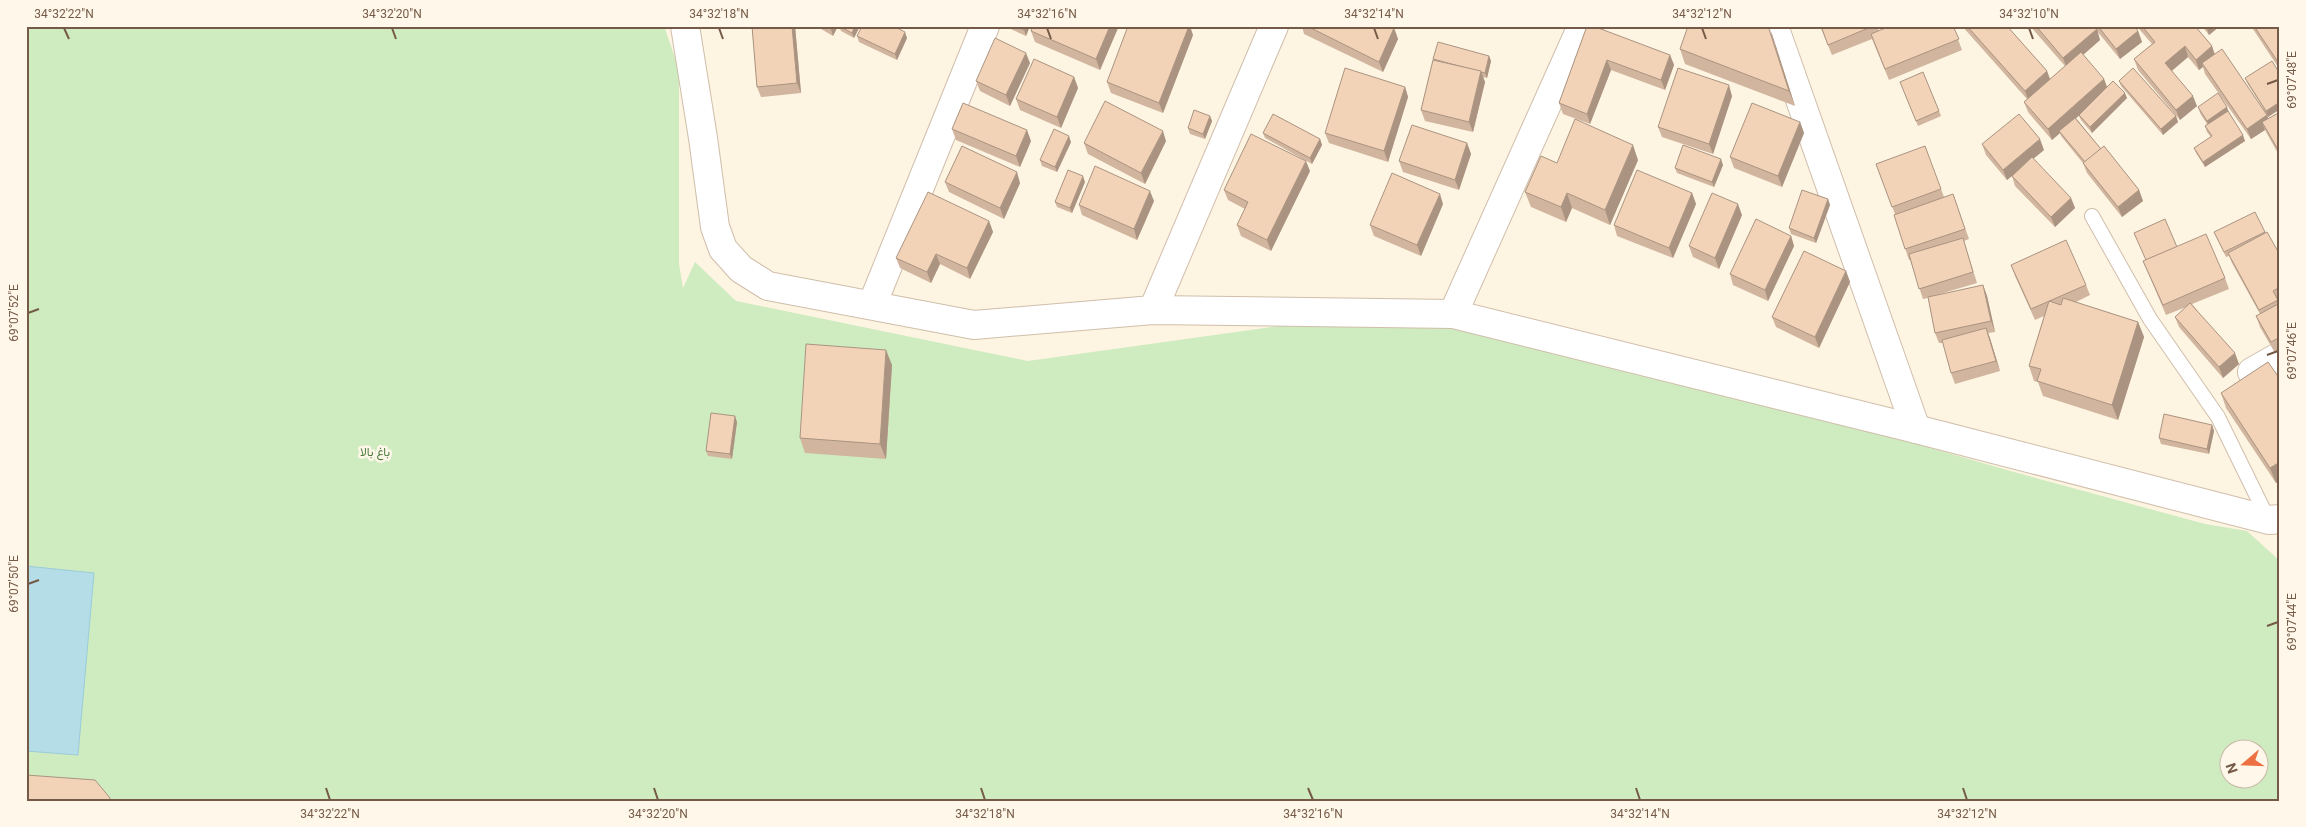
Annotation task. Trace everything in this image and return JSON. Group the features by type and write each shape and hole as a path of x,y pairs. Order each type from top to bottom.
{"street":[{"path":"685,26 715,228 723,249 741,269 768,286 974,324 1153,310 1453,314 1916,428 2274,519"},
{"path":"872,305 985,26"},
{"path":"1153,310 1274,26"},
{"path":"1453,314 1582,26"},
{"path":"1774,26 1916,428"},
{"path":"2252,372 2280,356"}],"lane":[{"path":"2092,216 2150,319 2218,418 2274,519"}],"green space":[{"name":"باغ بالا","path":"26,26 664,26 679,69 679,264 683,288 695,262 736,301 1028,361 1307,322 1430,325 1597,352 2014,472 2205,524 2247,531 2280,561 2280,801 26,801"}],"water":[{"path":"26,566 94,573 78,755 26,751"}],"building":[{"path":"752,26 792,26 797,83 757,87"},
{"path":"839,26 855,26 852,33"},
{"path":"862,26 893,26 905,32 895,54 857,36"},
{"path":"1014,26 1026,26 1024,30"},
{"path":"1033,26 1110,26 1096,59 1031,31"},
{"path":"1128,26 1189,26 1159,103 1107,82"},
{"path":"1307,26 1390,26 1394,28 1379,62"},
{"path":"1587,26 1593,26 1670,55 1661,80 1607,60 1587,114 1559,103"},
{"path":"1688,26 1768,26 1789,91 1680,49"},
{"path":"1821,26 1873,26 1828,45"},
{"path":"1890,26 1953,26 1959,39 1885,69 1871,34"},
{"path":"1967,26 2007,26 2047,71 2025,91"},
{"path":"2036,26 2094,26 2097,29 2063,58"},
{"path":"2098,26 2134,26 2138,31 2116,49"},
{"path":"2142,26 2195,26 2212,46 2196,60 2185,46 2165,63 2193,96 2176,110 2134,59 2155,42"},
{"path":"2254,26 2280,26 2280,65"},
{"path":"995,38 1026,53 1006,95 976,81"},
{"path":"1438,42 1489,56 1485,73 1433,59"},
{"path":"2222,49 2267,115 2247,129 2202,63"},
{"path":"2081,52 2104,79 2048,129 2024,102"},
{"path":"1034,59 1074,77 1057,117 1016,99"},
{"path":"1433,60 1481,71 1469,122 1421,110"},
{"path":"2272,61 2280,74 2280,102 2266,111 2245,78"},
{"path":"1345,68 1405,87 1384,151 1325,133"},
{"path":"1678,68 1729,85 1709,144 1658,127"},
{"path":"2133,68 2176,116 2161,129 2119,81"},
{"path":"1923,72 1939,111 1916,121 1900,82"},
{"path":"2113,81 2125,93 2090,127 2079,115"},
{"path":"2218,93 2227,107 2207,121 2198,107"},
{"path":"1105,101 1163,131 1141,173 1084,143"},
{"path":"963,103 1027,130 1016,156 952,129"},
{"path":"1752,103 1800,122 1778,176 1730,157"},
{"path":"1194,110 1210,116 1203,134 1188,128"},
{"path":"2228,111 2243,135 2203,162 2194,148 2212,136 2205,126"},
{"path":"2280,112 2280,153 2262,122"},
{"path":"1273,114 1320,139 1310,158 1263,133"},
{"path":"2019,114 2040,139 2003,170 1982,144"},
{"path":"2075,118 2101,149 2085,162 2059,131"},
{"path":"1575,119 1633,145 1605,210 1567,193 1561,207 1525,192 1541,156 1557,163"},
{"path":"1412,125 1467,143 1455,180 1399,161"},
{"path":"1054,129 1069,136 1055,167 1040,160"},
{"path":"1251,134 1306,161 1267,240 1237,225 1248,202 1224,190"},
{"path":"1683,145 1721,159 1712,182 1675,168"},
{"path":"962,146 1017,172 1000,208 945,182"},
{"path":"1925,146 1941,189 1892,207 1876,164"},
{"path":"2104,146 2139,190 2118,207 2083,163"},
{"path":"2032,157 2071,198 2051,217 2012,176"},
{"path":"1095,166 1150,191 1134,229 1079,205"},
{"path":"1068,170 1083,176 1070,208 1055,202"},
{"path":"1637,170 1692,193 1669,248 1614,225"},
{"path":"1392,173 1440,194 1417,245 1370,225"},
{"path":"1802,190 1828,199 1814,238 1789,228"},
{"path":"928,192 989,221 967,268 936,254 927,272 896,258"},
{"path":"1712,193 1738,204 1715,258 1689,246"},
{"path":"1953,194 1965,229 1905,249 1894,215"},
{"path":"2255,212 2265,232 2224,252 2214,232"},
{"path":"1756,219 1791,236 1765,290 1730,274"},
{"path":"2165,219 2177,247 2146,260 2134,233"},
{"path":"2267,232 2280,255 2280,287 2273,291 2278,300 2259,310 2228,253"},
{"path":"2206,234 2225,278 2163,305 2143,261"},
{"path":"1963,238 1973,272 1919,289 1909,254"},
{"path":"2066,240 2086,285 2031,309 2011,265"},
{"path":"1804,251 1846,271 1815,337 1772,317"},
{"path":"1983,285 1991,321 1935,333 1928,297"},
{"path":"2063,298 2138,322 2112,405 2037,381 2041,369 2029,366 2049,301 2061,305"},
{"path":"2190,303 2235,353 2219,367 2175,317"},
{"path":"2280,303 2280,337 2271,342 2256,316"},
{"path":"1986,328 1996,361 1951,373 1942,340"},
{"path":"806,344 886,350 880,444 800,438"},
{"path":"2268,362 2280,379 2280,462 2270,468 2221,393"},
{"path":"711,413 735,416 730,454 706,451"},
{"path":"2164,414 2212,425 2207,449 2159,438"},
{"path":"26,775 95,780 110,798 110,801 26,801"}]}
